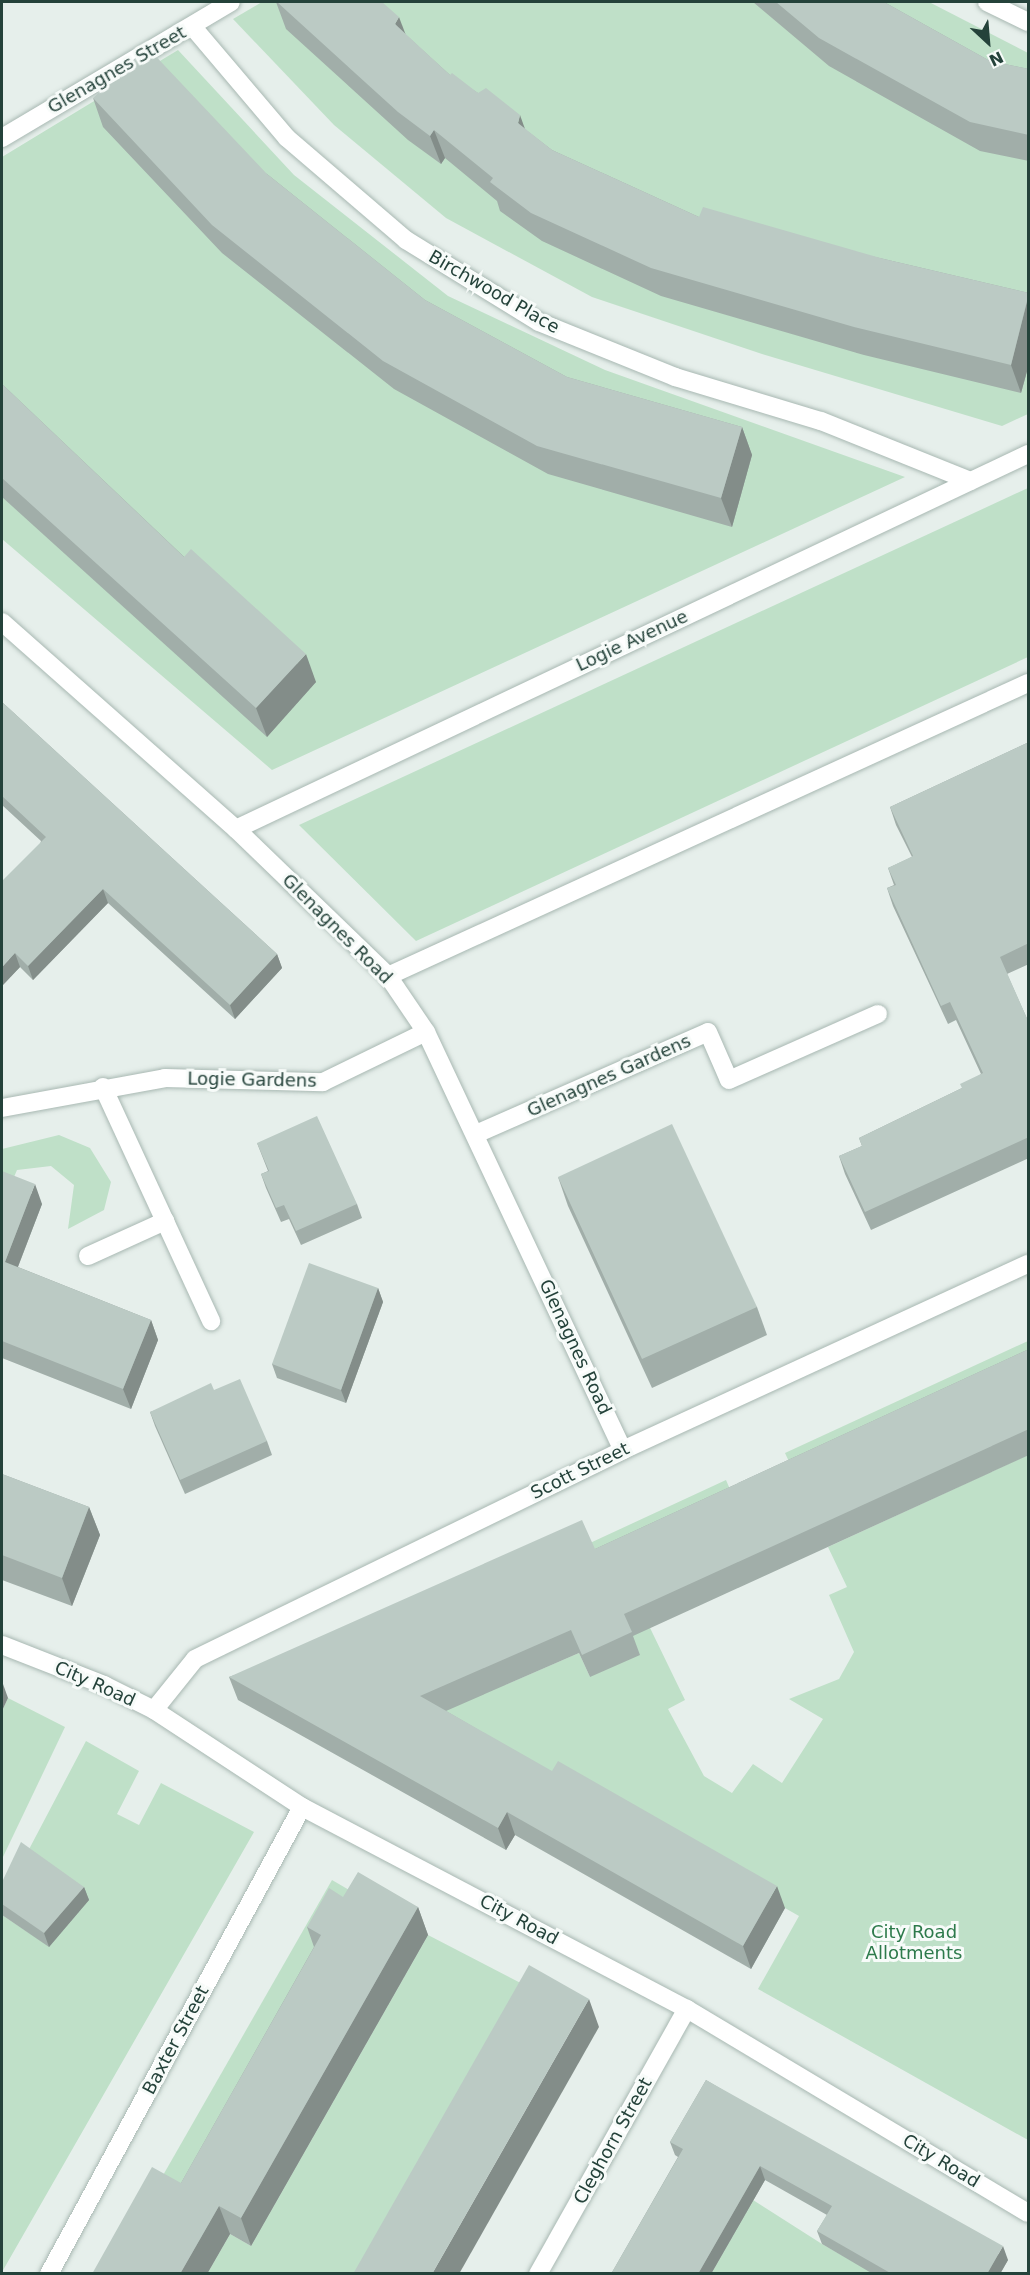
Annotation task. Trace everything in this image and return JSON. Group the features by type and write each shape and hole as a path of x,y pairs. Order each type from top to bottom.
{"street":[{"name":"Glenagnes Street","path":"2,138 231,2"},
{"path":"987,2 1029,22"},
{"name":"Birchwood Place","path":"192,26 287,138 397,232 539,322 675,377 821,421 970,481"},
{"name":"Logie Avenue","path":"236,829 1029,454"},
{"name":"Glenagnes Road","path":"2,622 236,829 388,976 426,1032 623,1450"},
{"path":"388,976 1029,683"},
{"name":"Glenagnes Gardens","path":"476,1134 708,1032 729,1080 878,1014"},
{"name":"Logie Gardens","path":"2,1108 103,1087 165,1078 323,1082 426,1032"},
{"path":"103,1087 210,1321"},
{"path":"88,1256 165,1221"},
{"name":"Scott Street","path":"154,1710 195,1659 623,1450 1029,1264"},
{"name":"City Road","path":"2,1645 104,1685 154,1710 302,1807 687,2009 1029,2213"},
{"name":"Baxter Street","path":"50,2274 302,1807"},
{"name":"Cleghorn Street","path":"538,2274 687,2009"}],"green space":[{"path":"262,2 929,2 1028,53 1028,414 1002,426 762,354 592,297 446,218 334,125 233,19"},
{"path":"178,50 294,175 448,296 605,370 905,477 272,770 2,539 2,157"},
{"path":"1028,488 1028,657 416,941 299,825"},
{"path":"59,1135 90,1148 111,1182 104,1210 68,1229 74,1185 51,1166 17,1170 8,1191 2,1189 2,1149"},
{"path":"1028,1341 1028,1374 798,1481 785,1453"},
{"name":"City Road Allotments","path":"1028,1455 1028,2140 758,1989 799,1916 566,1783 544,1784 410,1687 505,1685 579,1653 590,1677 590,1543 726,1480 738,1508 619,1564 685,1700 668,1709 704,1776 732,1793 753,1764 782,1783 823,1719 789,1699 839,1679 854,1652 829,1595 847,1587 828,1547"},
{"path":"8,1698 65,1727 2,1859 2,1711"},
{"path":"86,1741 139,1771 117,1814 139,1825 161,1783 254,1832 2,2272 2,1915 49,1946 26,1855"},
{"path":"332,1880 368,1901 191,2212 154,2191"},
{"path":"428,1935 540,1993 379,2273 207,2274 230,2234 251,2246"},
{"path":"753,2200 822,2244 873,2273 711,2274"}],"building":[{"path":"277,2 382,2 399,17 395,24 450,75 452,73 478,93 486,88 520,115 518,123 552,150 699,217 703,207 884,259 1029,293 1011,365 854,327 651,268 531,213 490,182 493,178 434,130 430,136 398,112"},
{"path":"776,2 884,2 990,61 1029,69 1029,135 970,122 819,38"},
{"path":"147,47 267,174 425,300 567,377 742,427 721,498 537,446 383,361 212,225 93,98"},
{"path":"2,384 184,557 191,549 306,654 256,708 2,478"},
{"path":"2,702 277,954 230,1005 103,889 28,966 15,953 2,967 2,881 46,837 2,796"},
{"path":"1029,742 1029,943 1000,957 1029,1023 1029,1137 865,1212 839,1156 862,1146 859,1138 962,1088 960,1084 983,1073 950,1002 941,1006 887,888 896,885 888,868 913,856 890,807"},
{"path":"317,1116 357,1204 296,1231 284,1205 276,1208 261,1174 269,1171 257,1143"},
{"path":"672,1124 757,1307 642,1359 558,1177"},
{"path":"2,1171 35,1184 5,1262 151,1320 123,1389 2,1341"},
{"path":"309,1263 378,1288 341,1390 272,1364"},
{"path":"1029,1349 1029,1429 624,1614 632,1632 582,1655 571,1630 420,1696 552,1771 558,1761 777,1886 743,1946 507,1812 498,1828 229,1677 582,1520 595,1549"},
{"path":"240,1379 267,1441 180,1480 150,1412 211,1383 214,1390"},
{"path":"2,1474 89,1507 62,1578 2,1555"},
{"path":"21,1842 84,1887 44,1933 2,1904 2,1882"},
{"path":"358,1872 418,1907 241,2218 219,2206 180,2274 92,2274 152,2167 181,2183 321,1935 307,1927 329,1888 343,1897"},
{"path":"529,1965 589,1999 432,2274 353,2274"},
{"path":"706,2080 1003,2246 987,2274 892,2274 817,2231 832,2206 760,2166 698,2274 611,2274 683,2149 670,2142"}]}
